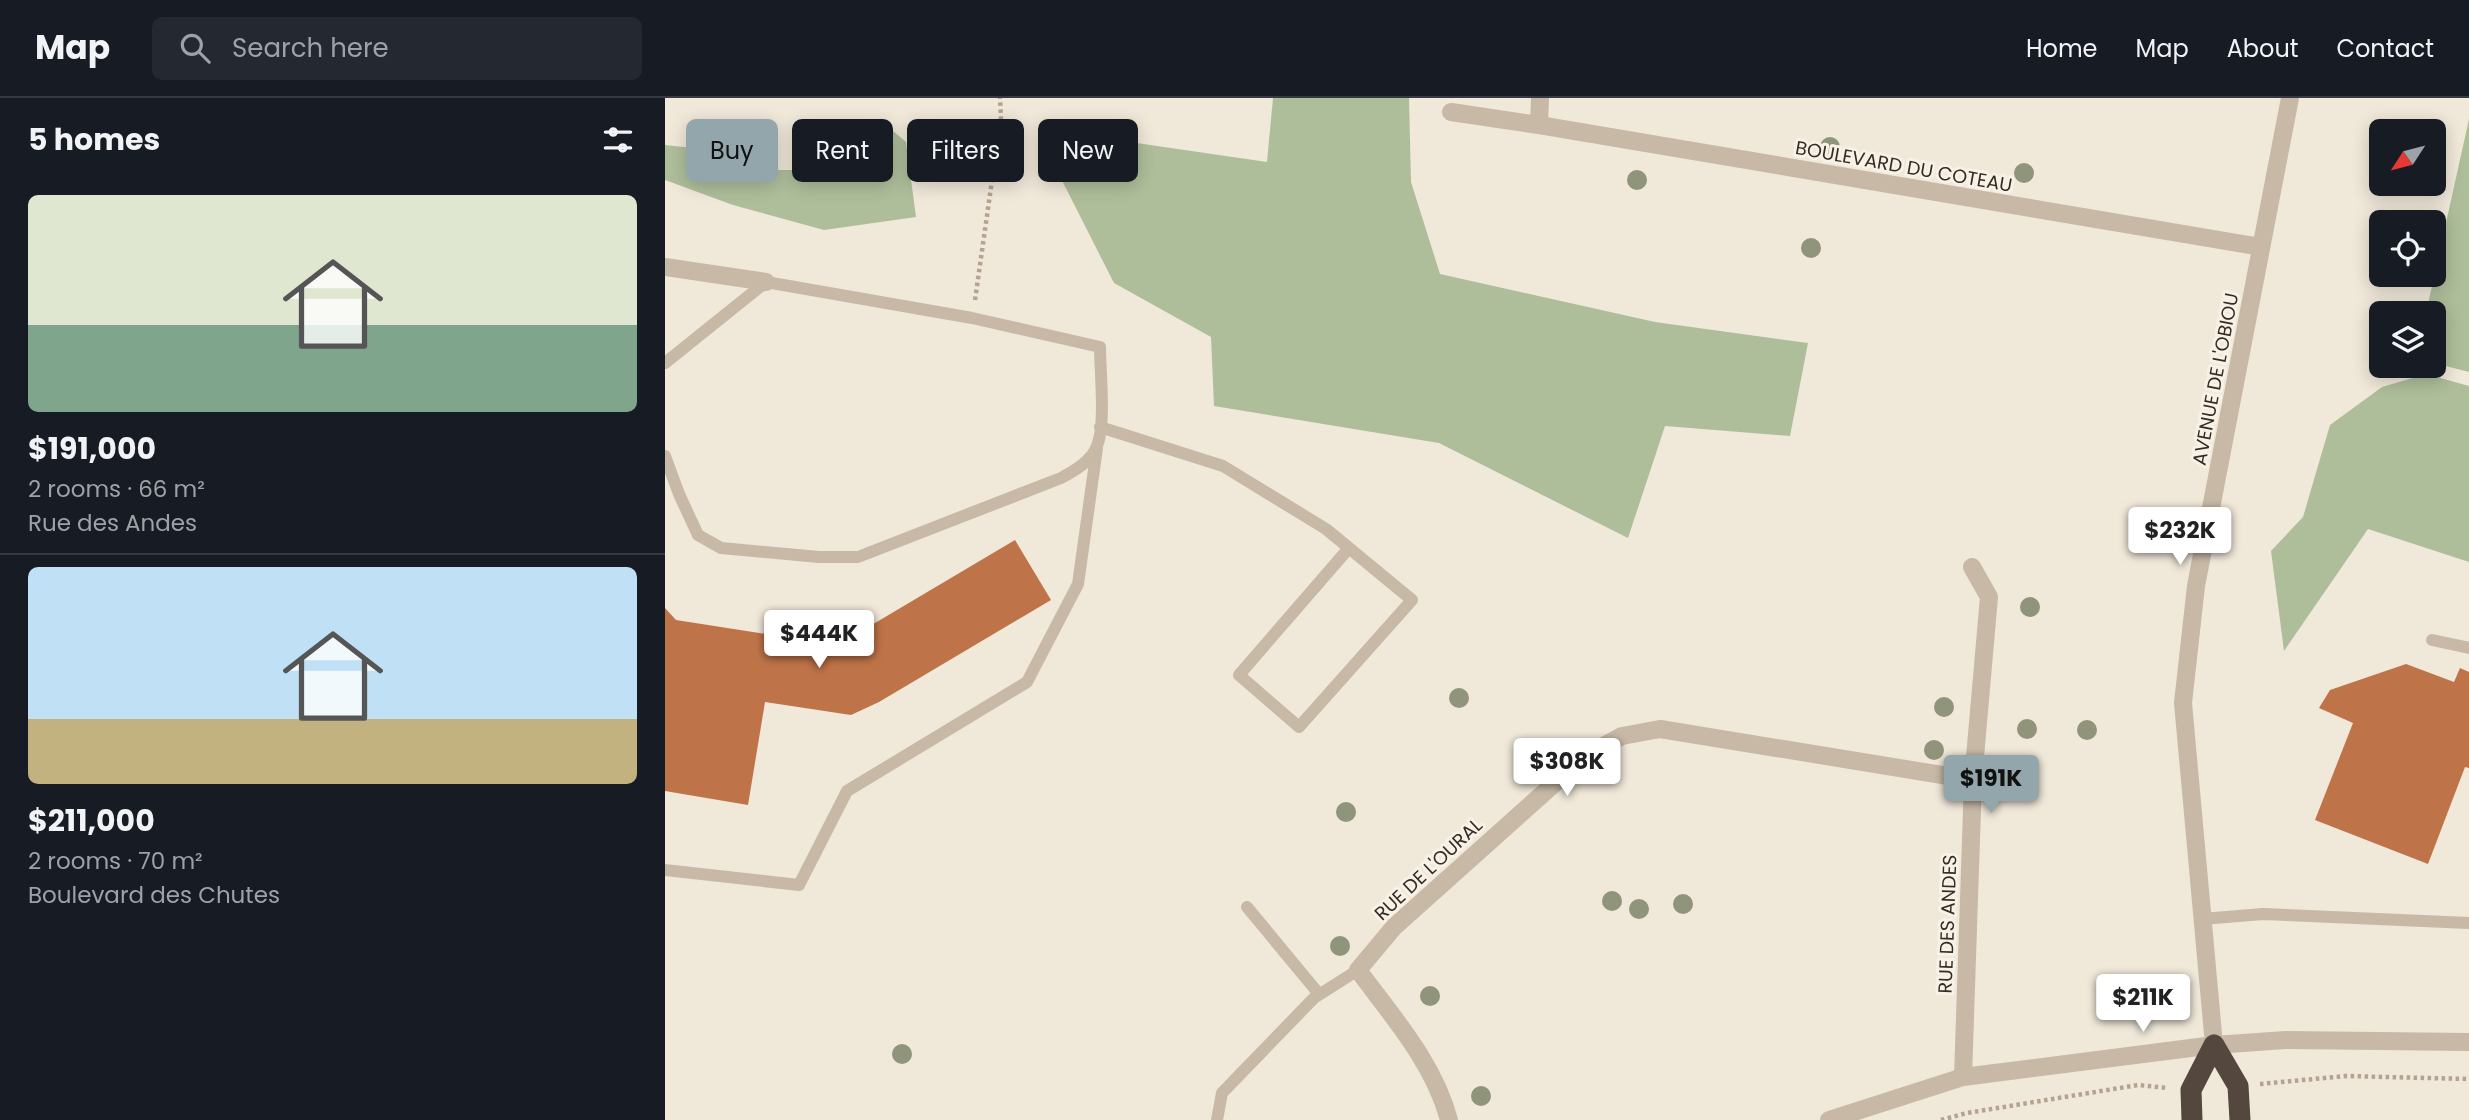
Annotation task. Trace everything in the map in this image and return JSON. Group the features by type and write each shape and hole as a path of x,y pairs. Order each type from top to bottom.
{"highway":[{"path":"2192,1120 2191,1090 2214,1045"},
{"path":"2214,1045 2238,1086 2240,1120"}],"street":[{"path":"1539,125 1540,98"},
{"name":"AVENUE DE L'OBIOU","path":"2214,1045 2183,703 2196,586 2290,98"},
{"name":"BOULEVARD DU COTEAU","path":"1451,113 1539,125 2261,247"},
{"path":"665,267 766,282"},
{"name":"RUE DES ANDES","path":"1963,1077 1973,780 1989,597 1972,567"},
{"name":"RUE DE L'OURAL","path":"1359,970 1394,927 1585,756 1622,736 1660,729 1973,780"},
{"path":"1359,970 1423,1060 1445,1105 1449,1120"},
{"path":"1829,1120 1963,1077 2214,1045 2286,1040 2469,1042"}],"lane":[{"path":"665,363 766,282 972,318 1100,347 1100,427 1077,584 1027,682 847,791 799,885 665,870"},
{"path":"1100,427 1223,466 1326,529 1412,600 1299,727 1238,675 1349,548"},
{"path":"665,456 698,535 721,548 819,557 858,556 1061,478 1080,467 1097,448"},
{"path":"2432,640 2469,648"},
{"path":"1247,907 1319,994"},
{"path":"2202,919 2263,914 2469,923"},
{"path":"1217,1120 1222,1093 1319,994 1359,970"}],"path":[{"path":"972,318 1001,117 1000,98"}],"green space":[{"path":"1273,98 1409,98 1411,182 1440,274 1655,322 1808,343 1790,436 1665,426 1628,538 1439,443 1214,406 1211,337 1114,283 1063,182 1138,182 1138,143 1267,162"},
{"path":"2469,119 2469,372 2446,366 2446,301 2429,301 2432,287 2446,287 2446,223"},
{"path":"893,131 906,142 907,182 911,182 916,217 824,230 733,205 665,180 665,145 686,147 686,182 778,182 778,170 792,170 792,182 893,182"},
{"path":"2412,378 2440,378 2469,386 2469,562 2368,529 2284,651 2271,551 2303,517 2330,425 2382,387"}],"building":[{"path":"1015,540 1051,600 879,702 851,715 765,702 748,805 665,791 665,608 676,620 831,644 843,642"},
{"path":"2406,664 2454,682 2460,668 2469,672 2469,768 2465,767 2428,864 2315,820 2353,723 2319,708 2330,690"}]}
